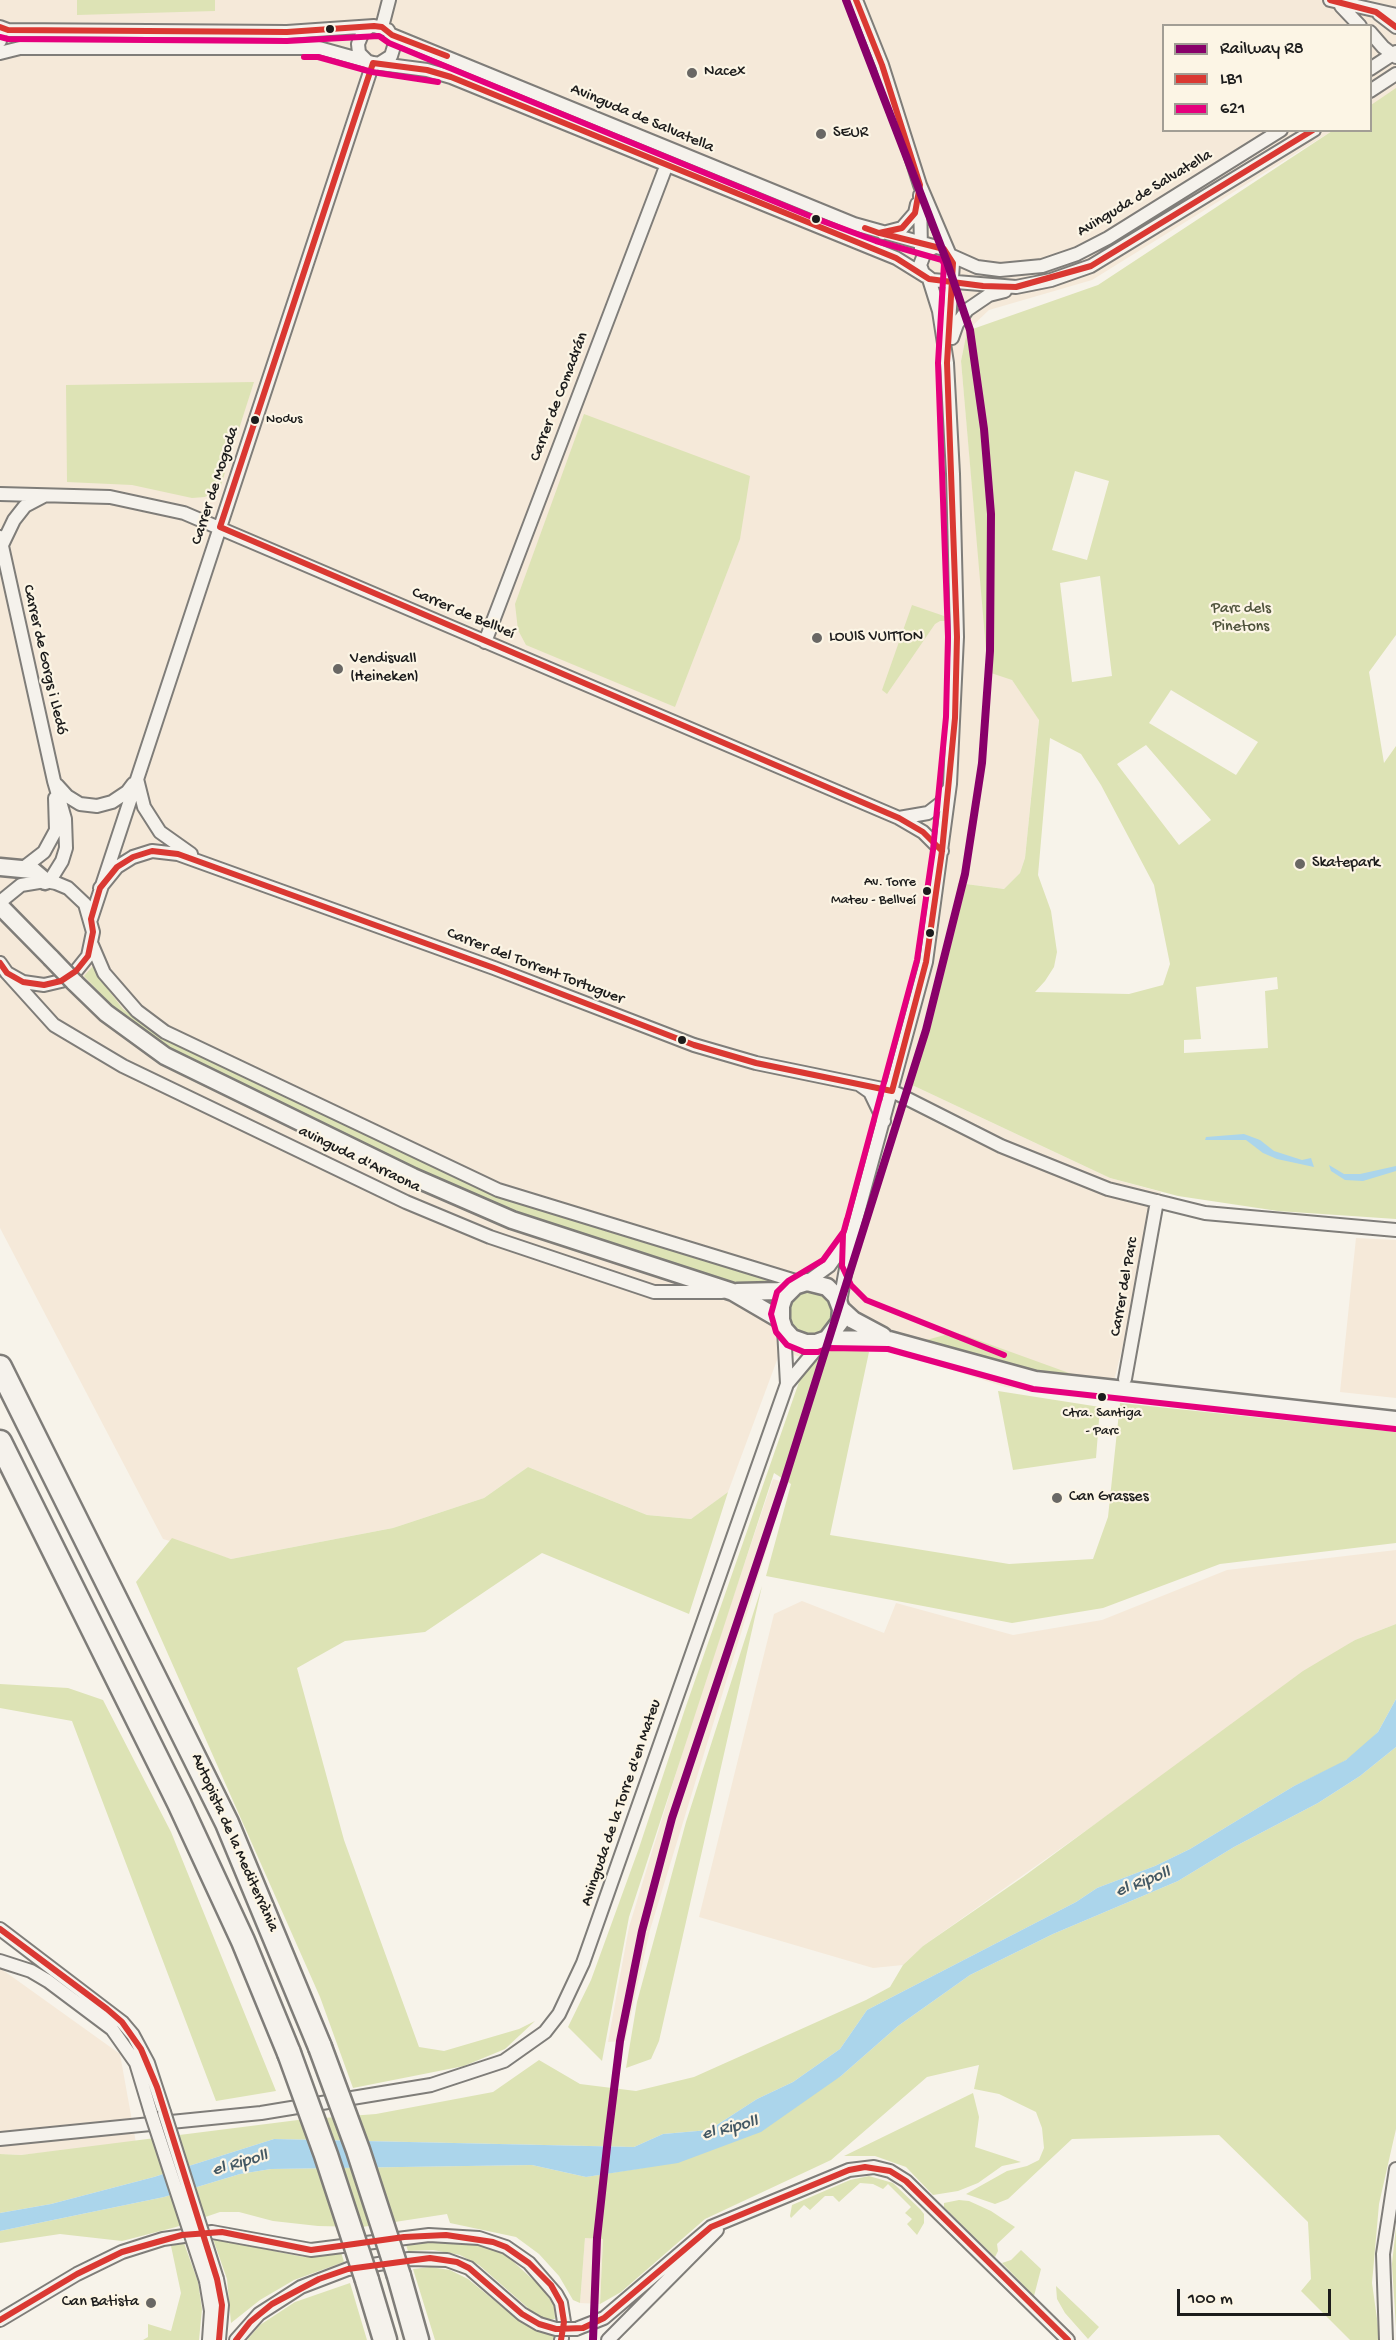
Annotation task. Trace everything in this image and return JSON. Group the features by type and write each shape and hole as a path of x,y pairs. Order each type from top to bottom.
{"highway":[{"name":"Autopista de la Mediterrània","path":"0,1367 222,1813 320,2046 358,2150 417,2340"},
{"name":"Autopista de la Mediterrània","path":"0,1442 179,1803 243,1941 289,2052 326,2155 385,2340"}],"main road":[{"path":"0,867 32,870 47,881"},
{"path":"2,907 106,1013 165,1056 450,1194 512,1221 733,1292 765,1293 801,1284 827,1287 853,1320 889,1340 1035,1380 1396,1420"},
{"path":"782,1325 782,1301 801,1284"},
{"path":"733,1292 782,1325 800,1342 889,1340"},
{"path":"825,1340 835,1331 840,1322 840,1305"}],"street":[{"path":"368,28 363,32 358,44 359,53 374,63 387,60 394,50 387,31 388,0"},
{"path":"856,0 882,66 920,185 951,258 952,283 946,363"},
{"path":"1331,0 1396,15"},
{"path":"1331,0 1357,21"},
{"path":"1376,12 1396,27"},
{"path":"0,27 8,30 275,32 368,28 387,31"},
{"name":"Avinguda de Salvatella","path":"387,31 879,233 933,248"},
{"path":"1372,33 1383,48 1395,54"},
{"name":"Avinguda de Salvatella","path":"0,53 20,48 319,48 374,63 427,70 451,77 896,258 930,279 952,283 1016,287"},
{"path":"1372,68 1395,54"},
{"name":"Carrer de Mogoda","path":"91,919 374,63"},
{"path":"1372,90 1396,74"},
{"name":"Avinguda de Salvatella","path":"951,258 977,267 1000,270 1042,266 1077,254 1108,238 1278,132"},
{"name":"Avinguda de Salvatella","path":"946,363 954,330 967,310 990,295 1092,266 1311,132"},
{"name":"Carrer de Comadrán","path":"485,642 667,164"},
{"path":"879,233 893,232 909,221 917,206 920,185"},
{"path":"840,1305 852,1235 926,962 950,784 957,637 953,474 946,363 939,310 930,279 921,269 920,261 920,185"},
{"path":"920,261 925,252 933,248 951,258"},
{"path":"930,279 945,279 951,258"},
{"name":"Carrer de Bellveí","path":"0,494 110,497 184,513 899,818 923,832 942,850"},
{"name":"Carrer de Gorgs i Lledó","path":"47,881 62,861 66,848 65,819 54,781 1,541 26,506 48,494"},
{"path":"54,781 67,796 80,804 97,806 112,802 127,792 137,778"},
{"name":"Carrer del Torrent Tortuguer","path":"137,778 144,807 160,832 205,862"},
{"name":"Carrer de Gorgs i Lledó","path":"22,869 44,852 56,830 54,781"},
{"path":"899,818 928,813 941,803 950,784"},
{"name":"Carrer del Torrent Tortuguer","path":"100,888 117,867 133,857 152,851 178,854 494,968 694,1045 756,1063 892,1091 1001,1146 1108,1189 1205,1213 1396,1230"},
{"path":"2,907 21,885 47,881 68,888 78,896 91,919 92,945 76,971 61,981 44,985 23,982 4,968"},
{"name":"avinguda d'Arraona","path":"92,945 104,973 137,1011 165,1032 498,1190 801,1284"},
{"name":"avinguda d'Arraona","path":"4,968 54,1025 123,1066 406,1202 490,1237 654,1292 733,1292"},
{"path":"859,1084 870,1092 884,1121"},
{"name":"Carrer del Parc","path":"1125,1379 1157,1201"},
{"path":"801,1284 830,1266 852,1235"},
{"name":"Avinguda de la Torre d'en Mateu","path":"782,1325 787,1384"},
{"name":"Avinguda de la Torre d'en Mateu","path":"0,2139 250,2114 431,2085 504,2061 545,2032 559,2014 583,1963 787,1384 825,1340"},
{"path":"0,1929 122,2022 133,2035 148,2063 158,2112 222,2305 219,2340"},
{"path":"0,1960 31,1971 48,1981 112,2029 136,2063 158,2112"},
{"path":"236,2340 259,2314 301,2286 348,2269 409,2259 447,2260 469,2268 522,2314 539,2324 556,2329 576,2329 604,2318 702,2232 857,2168 874,2167 890,2171 906,2181 1068,2340"},
{"path":"1386,2340 1383,2254 1396,2169"},
{"path":"608,2340 708,2238 728,2222 743,2214"},
{"path":"0,2320 77,2274 122,2252 163,2239 212,2232 311,2250 429,2235 479,2238 506,2247 542,2276 561,2303 564,2322"},
{"path":"209,2340 212,2280"}],"shaded area":[{"path":"0,0 1396,0 1396,91 1372,106 1372,24 1162,24 1162,132 1330,132 1092,280 989,310 967,331 961,361 985,629 1012,680 1039,719 1025,858 1020,873 1004,889 958,883 943,977 912,1085 1110,1178 1161,1192 1109,1401 1005,1387 871,1344 841,1344 819,1361 780,1352 728,1492 691,1519 647,1515 528,1467 484,1498 393,1528 231,1559 163,1539 0,1228"},
{"path":"1356,1238 1396,1240 1396,1398 1340,1392"},
{"path":"773,1479 787,1483 650,1930 625,2041 608,2042 629,1927 699,1698"},
{"path":"1396,1550 1396,1624 1355,1640 923,1946 903,1965 873,1968 699,1917 774,1614 802,1601 884,1633 896,1603 1013,1635 1102,1620 1227,1570"},
{"path":"0,1968 120,2054 136,2143 21,2155 0,2154"},
{"path":"585,2237 603,2239 600,2304 580,2303"}],"green space":[{"path":"77,0 215,0 215,11 77,15"},
{"name":"Parc dels Pinetons","path":"1396,88 1396,635 1369,672 1384,763 1396,746 1396,1219 1278,1211 1178,1196 1110,1178 912,1085 943,977 958,883 1004,889 1020,873 1025,858 1039,720 1012,680 988,672 961,361 967,331 1098,285 1330,132 1372,132 1372,104","holes":["1075,471 1109,481 1087,560 1052,550","1100,576 1112,676 1072,682 1060,583","1171,690 1258,742 1236,775 1149,723","1050,738 1081,754 1101,785 1154,885 1170,964 1163,985 1129,994 1035,992 1054,967 1057,952 1051,911 1038,875","1146,745 1211,820 1179,845 1117,764","1277,977 1278,989 1265,991 1268,1048 1184,1053 1184,1040 1201,1039 1196,987"]},
{"path":"254,382 221,485 205,497 192,498 132,485 67,482 66,385"},
{"path":"584,414 750,476 740,539 675,707 526,645 518,630 515,604"},
{"path":"912,605 947,617 947,621 935,624 887,694 882,690"},
{"path":"94,965 100,979 123,1009 155,1033 495,1196 645,1243 787,1283 747,1288 496,1209 164,1047 124,1018 84,976"},
{"path":"809,1289 833,1298 835,1330 805,1340 788,1323 788,1305 800,1291"},
{"path":"952,1333 964,1335 1069,1373 1105,1383 1016,1369 919,1342"},
{"path":"846,1344 869,1352 830,1535 1009,1564 1093,1559 1108,1517 1120,1403 1396,1432 1396,1543 1220,1564 1103,1608 1012,1623 766,1576 791,1484 774,1473 629,1917 602,2061 568,2027 591,1980 639,1848 799,1382 810,1361"},
{"path":"998,1391 1100,1407 1096,1458 1013,1470"},
{"path":"528,1467 647,1515 691,1519 728,1492 689,1614 542,1553 425,1632 345,1641 297,1668 344,1840 419,2047 444,2051 519,2029 535,2021 505,2049 464,2066 353,2088 320,1997 136,1582 172,1538 231,1559 393,1528 484,1498"},
{"path":"762,1586 659,2041 651,2059 626,2068 637,2002 686,1822"},
{"path":"1396,1624 1396,1699 1378,1732 1360,1751 1340,1764 1294,1786 1190,1849 1155,1866 1097,1888 1076,1902 867,2010 840,2049 793,2082 757,2099 709,2130 663,2134 634,2147 274,2139 154,2177 51,2204 0,2213 0,2154 21,2155 298,2120 376,2114 493,2092 539,2060 580,2084 636,2091 694,2077 890,1987 903,1965 923,1946 1023,1877 1303,1671 1355,1640"},
{"path":"0,1684 68,1688 103,1700 171,1832 276,2091 216,2101 72,1721 0,1708"},
{"path":"1396,1747 1396,2129 1379,2204 1372,2283 1380,2340 1350,2340 1301,2291 1311,2279 1308,2222 1219,2135 1072,2139 1008,2199 995,2204 966,2194 1007,2171 1039,2160 1044,2148 1042,2128 1036,2112 999,2094 974,2089 979,2065 927,2077 831,2160 705,2219 621,2292 600,2304 603,2239 585,2238 580,2303 573,2300 559,2276 539,2254 516,2237 450,2223 447,2214 362,2227 318,2226 273,2221 239,2212 220,2212 176,2227 122,2241 60,2234 0,2243 0,2231 164,2197 240,2174 271,2169 532,2165 586,2177 648,2167 841,2076 898,2026 970,1975 1053,1934 1178,1881 1234,1847 1318,1803 1360,1776"},
{"path":"973,2093 979,2117 975,2147 1021,2162 1002,2166 978,2183 958,2191 933,2195 906,2167 875,2156 844,2156"},
{"path":"869,2176 893,2183 920,2209 924,2214 924,2223 917,2235 907,2224 912,2219 905,2213 911,2207 888,2184 883,2189 873,2184 860,2183 839,2202 833,2196 825,2196 810,2210 804,2205 791,2218 792,2205 850,2180"},
{"path":"969,2201 991,2211 1015,2227 997,2244 998,2251 995,2257 944,2207 944,2203"},
{"path":"1396,2227 1396,2328 1392,2264"},
{"path":"213,2239 304,2257 341,2252 344,2262 294,2280 260,2300 231,2323 227,2279"},
{"path":"457,2241 480,2245 506,2255 541,2287 554,2305 555,2319 546,2320 536,2315 479,2265 460,2255 433,2250 408,2251 405,2242"},
{"path":"184,2243 198,2282 202,2309 199,2340 143,2340 148,2337 148,2324 171,2331 181,2293 171,2246"},
{"path":"1021,2250 1041,2269 1034,2296 1002,2263 1011,2260"},
{"path":"430,2267 450,2270 468,2279 517,2319 536,2331 556,2336 554,2340 435,2340 413,2269"},
{"path":"350,2283 367,2340 247,2340 260,2325 295,2302"},
{"path":"1056,2286 1099,2327 1088,2339 1065,2313 1057,2299"}],"water":[{"path":"1244,1134 1260,1140 1274,1151 1302,1160 1311,1158 1314,1167 1277,1159 1263,1153 1246,1140 1205,1140 1206,1137"},
{"path":"1329,1165 1344,1174 1360,1174 1396,1166 1396,1171 1363,1181 1345,1180 1331,1171"},
{"name":"el Ripoll","path":"1396,1699 1396,1747 1360,1776 1318,1803 1234,1847 1178,1881 1053,1934 970,1975 898,2026 841,2076 761,2132 678,2163 586,2177 532,2165 271,2169 240,2174 164,2197 0,2231 0,2213 51,2204 154,2177 274,2139 634,2147 663,2134 709,2130 757,2099 793,2082 840,2049 867,2010 1076,1902 1097,1888 1155,1866 1190,1849 1294,1786 1346,1760 1378,1732"}],"rail line":[{"name":"R8","path":"593,2340 597,2238 608,2138 620,2041 642,1931 672,1818 784,1482 926,1030 965,874 982,763 990,651 991,514 984,429 970,330 947,262 846,0"}],"transit line":[{"name":"LB1","path":"856,0 882,65 920,185 915,213 902,228 879,233 865,228"},
{"name":"LB1","path":"1330,0 1376,12 1396,27"},
{"name":"LB1","path":"0,27 8,30 287,32 374,26 382,27 392,35 447,56"},
{"name":"621","path":"0,37 8,39 287,41 379,36 389,43 817,219 876,241 942,260 944,264 938,363 948,637 946,717 933,850 917,960 844,1231 823,1260 788,1281 777,1292 771,1314 776,1332 787,1345 804,1352 818,1352 829,1348 888,1349 1033,1389 1395,1429"},
{"name":"621","path":"304,57 318,57 372,72 438,82"},
{"name":"LB1","path":"942,851 923,832 899,818 220,527 373,63 427,70 451,77 896,258 929,279 983,286 1016,287 1091,266 1310,132"},
{"name":"LB1","path":"880,233 944,249 953,263 947,363 957,637 955,718 942,851 926,962 892,1091"},
{"name":"LB1","path":"0,963 7,973 23,982 44,985 61,981 76,971 88,956 93,932 91,919 100,888 117,867 133,857 152,851 178,854 494,968 694,1045 756,1063 892,1091"},
{"name":"621","path":"847,1219 843,1234 842,1266 851,1285 866,1300 1004,1355"},
{"name":"LB1","path":"0,1929 107,2009 122,2022 141,2049 157,2087 217,2279 222,2305 219,2340"},
{"name":"LB1","path":"236,2340 250,2322 272,2304 319,2279 348,2269 430,2258 457,2262 469,2268 522,2314 539,2324 556,2329 583,2328 604,2318 711,2227 849,2170 865,2167 890,2171 906,2181 1068,2340"},
{"name":"LB1","path":"0,2320 77,2274 122,2252 182,2235 222,2232 311,2250 404,2237 446,2235 493,2242 506,2247 529,2263 551,2285 561,2303 564,2322 561,2340"}],"place":[{"name":"Nacex","path":"692,73"},
{"name":"SEUR","path":"821,134"},
{"name":"Nodus","path":"255,420"},
{"name":"LOUIS VUITTON","path":"817,638"},
{"name":"Vendisvall (Heineken)","path":"338,669"},
{"name":"Skatepark","path":"1300,864"},
{"name":"Av. Torre Mateu - Bellveí","path":"927,891"},
{"name":"Ctra. Santiga - Parc","path":"1102,1397"},
{"name":"Can Grasses","path":"1057,1498"},
{"name":"Can Batista","path":"151,2303"}]}
